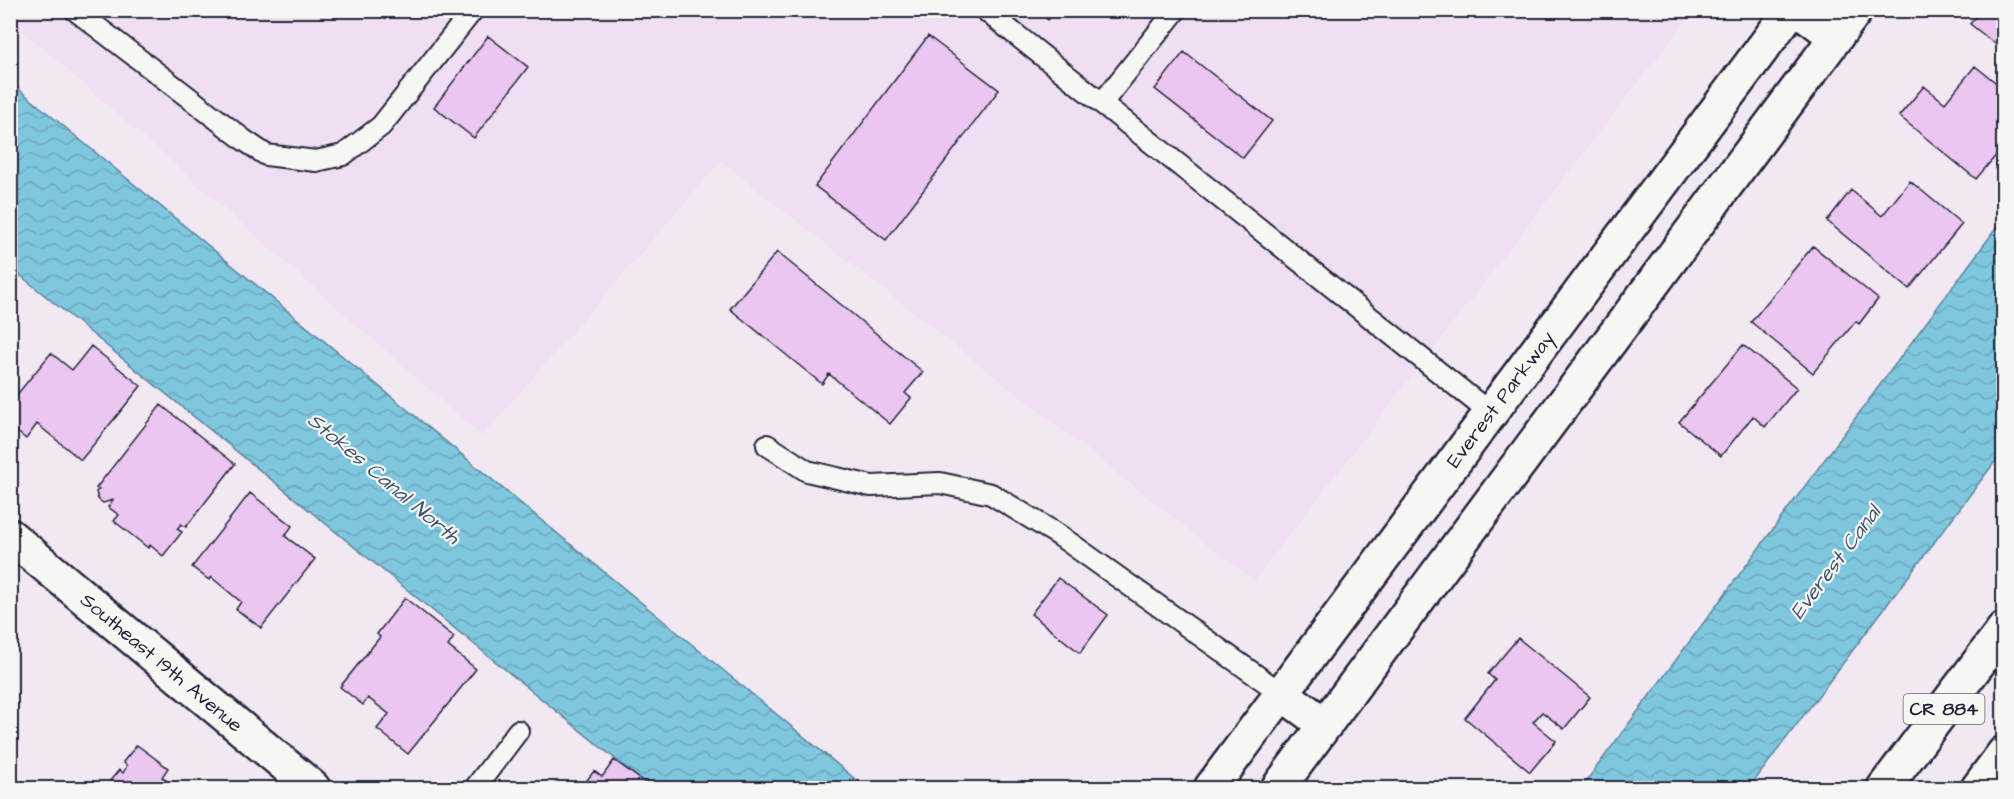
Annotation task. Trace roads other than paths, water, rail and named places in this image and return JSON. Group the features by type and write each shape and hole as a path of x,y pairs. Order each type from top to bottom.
{"main road":[{"name":"Everest Parkway","path":"1211,789 1791,10"},
{"path":"1800,10 1836,37"},
{"path":"1278,789 1856,10"},
{"path":"1490,413 1532,444"},
{"name":"Southeast 19th Avenue","path":"10,536 314,789"},
{"name":"CR 884","path":"1884,789 2004,629"},
{"path":"1281,693 1325,725"}],"lane":[{"path":"75,10 266,155 316,161 343,155 381,126 473,10"},
{"path":"985,10 1490,413"},
{"path":"1102,103 1176,10"},
{"path":"767,445 807,471 871,486 940,483 991,494 1060,536 1281,693"},
{"path":"475,789 518,731"}],"water":[{"name":"Stokes Canal North","path":"10,82 866,788 651,788 11,268"},
{"name":"Everest Canal","path":"2003,219 2003,451 1749,788 1581,788"}]}
